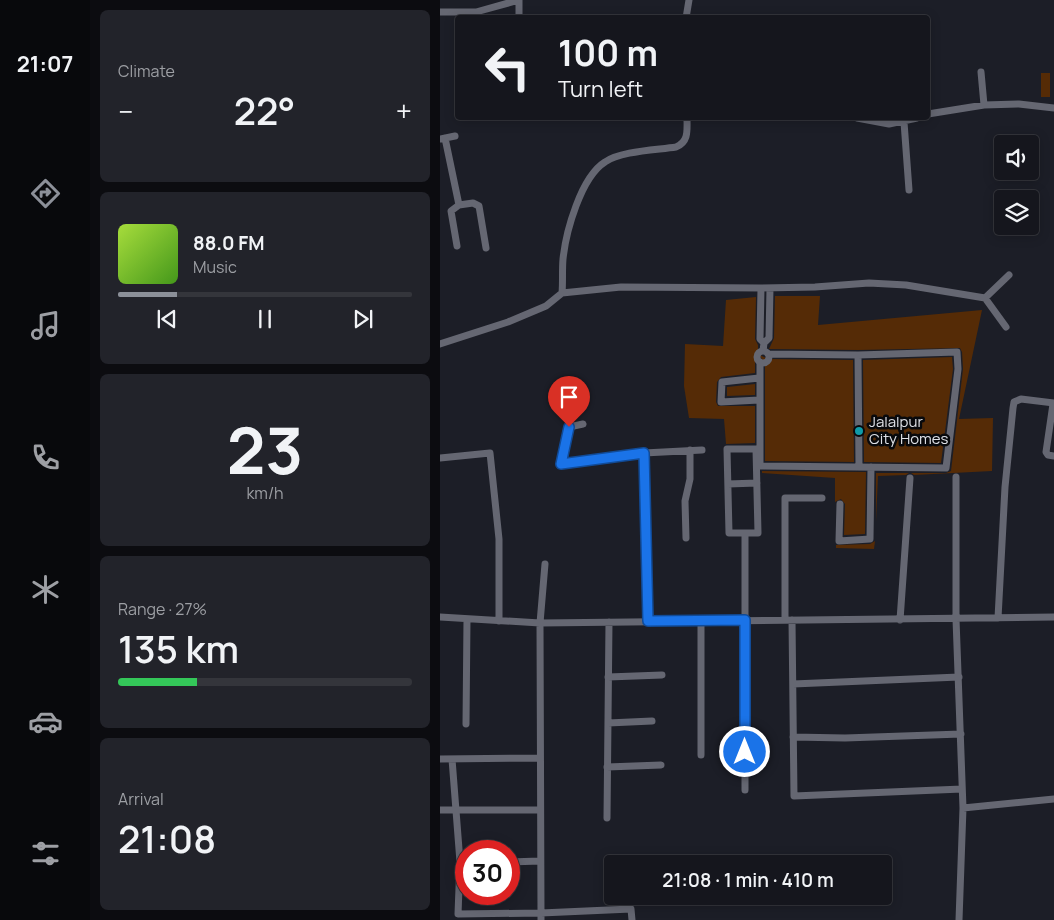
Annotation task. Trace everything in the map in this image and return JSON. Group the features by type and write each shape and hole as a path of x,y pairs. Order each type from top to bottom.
{"street":[{"path":"440,12 476,12 518,0 519,15"},
{"path":"686,15 689,0"},
{"path":"981,72 984,105"},
{"path":"930,114 984,105 1019,104 1054,108"},
{"path":"562,293 563,259 568,234 582,188 594,172 606,161 622,156 676,148 682,145 686,141 687,120"},
{"path":"868,120 889,124 910,120"},
{"path":"904,122 909,190"},
{"path":"455,136 442,139 458,206"},
{"path":"457,246 451,211 458,206 473,202 479,206 486,248"},
{"path":"986,298 1009,276"},
{"path":"440,344 508,322 546,306 562,293 621,288 770,288 869,283 906,285 986,298 1006,327"},
{"path":"761,288 760,338 765,349 767,361 760,362 760,466 946,468 958,369 957,352 858,355 765,349"},
{"path":"765,349 769,338 770,288"},
{"path":"858,355 859,467"},
{"path":"759,378 722,382 721,402 759,400"},
{"path":"998,618 1005,486 1014,402 1021,399 1054,404 1046,452 1048,456 1054,456"},
{"path":"583,424 569,427 561,464 644,453 702,450"},
{"path":"727,449 756,449 758,533 729,533 728,484 727,449"},
{"path":"686,538 685,501 690,479 690,450"},
{"path":"440,458 490,453 499,539 499,621"},
{"path":"644,453 648,621"},
{"path":"840,504 839,541 870,540 871,467"},
{"path":"956,477 956,619 963,808 959,920"},
{"path":"900,620 910,478"},
{"path":"728,484 757,483"},
{"path":"822,498 785,498 788,620 793,684 794,796 962,789"},
{"path":"745,790 746,533"},
{"path":"541,917 540,623 545,564"},
{"path":"440,617 540,623 701,620 900,620 1054,616"},
{"path":"466,724 467,619"},
{"path":"701,620 702,755"},
{"path":"607,818 608,622"},
{"path":"608,677 662,675"},
{"path":"793,684 959,677"},
{"path":"608,723 652,721"},
{"path":"793,737 845,738 961,734"},
{"path":"440,759 540,758"},
{"path":"452,759 460,840"},
{"path":"607,767 661,765"},
{"path":"963,808 1054,800"},
{"path":"440,810 540,810"},
{"path":"520,862 540,861"},
{"path":"459,905 458,914 541,917 631,909 632,920"}],"building":[{"path":"1041,73 1050,73 1050,97 1041,97"},
{"path":"775,296 820,296 818,325 982,310 959,419 993,418 992,471 914,475 911,473 946,473 951,471 963,369 960,348 769,349 774,338"},
{"path":"756,297 755,339 760,355 768,359 853,360 854,462 765,461 765,362 760,357 755,360 755,373 721,377 717,382 716,402 718,406 755,406 755,443 726,444 724,419 689,418 684,386 685,344 723,346 726,300"},
{"path":"952,357 953,369 941,463 864,462 863,360"},
{"path":"755,384 755,395 727,396 727,387"},
{"path":"762,471 866,472 865,534 844,535 845,504 841,499 835,502 835,478 762,473"},
{"path":"876,473 909,473 906,475 878,476 876,522"},
{"path":"875,541 874,549 836,548 836,545 870,544"}],"place":[{"name":"Jalalpur City Homes","path":"859,431"}],"route":[{"path":"569,427 561,464 644,453 648,621 745,620 745,752"}]}
